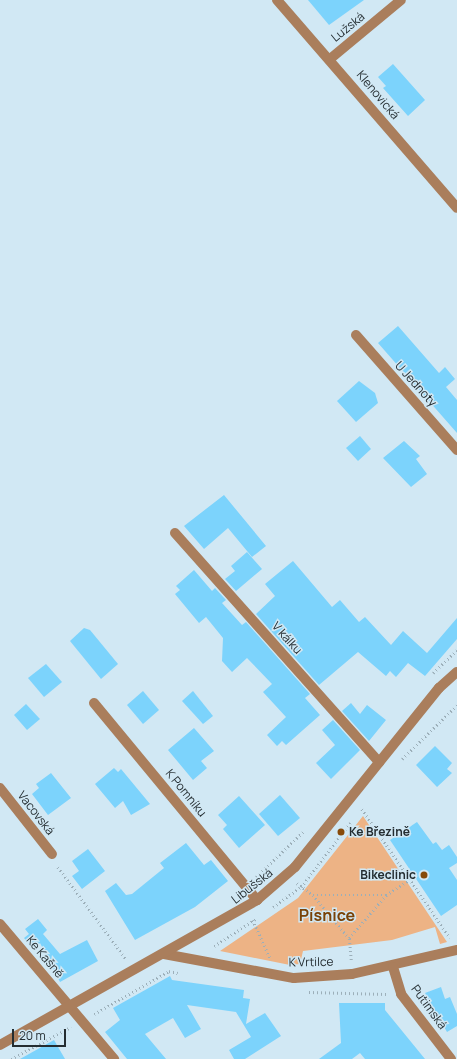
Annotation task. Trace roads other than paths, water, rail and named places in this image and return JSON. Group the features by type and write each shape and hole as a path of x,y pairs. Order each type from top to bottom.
{"street":[{"name":"Klenovická","path":"277,0 330,59 457,208"},
{"name":"Lužská","path":"330,59 401,0"},
{"name":"U Jednoty","path":"356,335 457,450"},
{"name":"V kálku","path":"175,532 379,762"},
{"name":"Libušská","path":"0,1044 70,1007 257,900 286,875 379,762 457,672"},
{"name":"K Pomníku","path":"94,703 257,900"},
{"name":"Vacovská","path":"0,788 52,854"},
{"name":"Ke Kašně","path":"0,924 70,1007"},
{"name":"K Vrtilce","path":"164,954 294,978 352,974 393,967 455,946"},
{"name":"Putimská","path":"393,967 401,994 451,1059"},
{"path":"70,1007 114,1059"}],"place":[{"name":"Ke Březině","path":"341,832"},
{"name":"Bikeclinic","path":"424,875"}],"district":[{"name":"Písnice","path":"327,915"}]}
